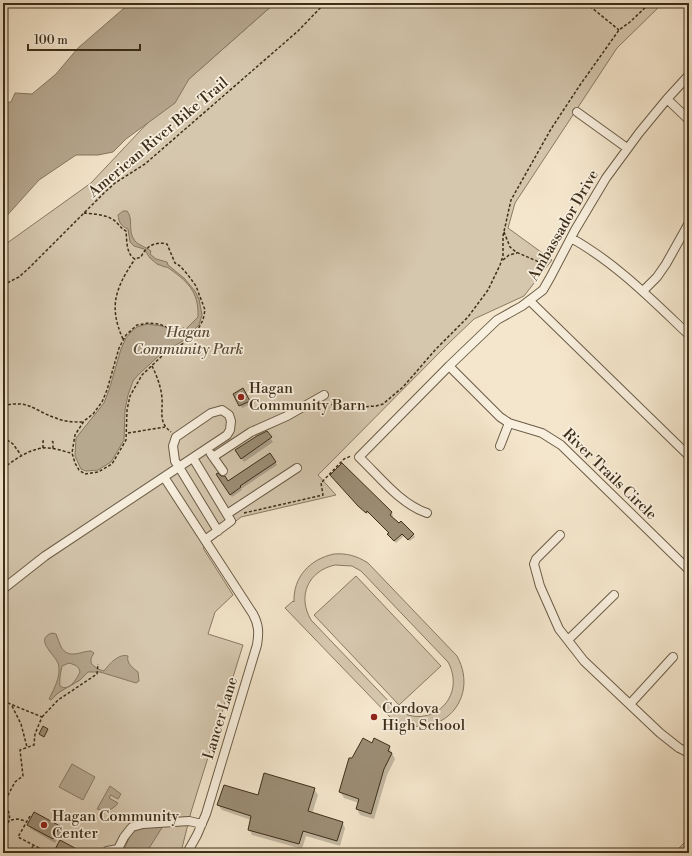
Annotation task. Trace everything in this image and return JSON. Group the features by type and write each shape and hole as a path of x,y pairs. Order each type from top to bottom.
{"street":[{"name":"Ambassador Drive","path":"359,457 448,366 497,320 530,301 543,290 590,204 627,148 667,99 689,75"},
{"path":"667,99 689,120"},
{"path":"577,112 627,148"},
{"path":"643,291 657,277 666,264 689,223"},
{"path":"571,238 615,267 643,291 689,335"},
{"path":"530,301 689,456"},
{"name":"River Trails Circle","path":"448,366 500,417 509,423 542,433 561,445 689,570"},
{"path":"213,457 251,432 324,399"},
{"path":"3,589 45,556 179,468 227,435 232,425 229,416 222,410 211,413 176,437 173,446 175,461 179,468 218,531"},
{"path":"500,446 509,423"},
{"path":"207,449 223,471"},
{"path":"359,457 405,502 415,508 427,512"},
{"path":"193,458 229,517"},
{"path":"205,540 218,531 229,517 297,468"},
{"name":"Lancer Lane","path":"164,477 238,592 256,622 259,630 225,752 202,824 187,853"},
{"path":"560,535 536,559 534,564 540,586 559,629 584,661 660,733 679,748 689,753"},
{"path":"568,640 614,594"},
{"path":"630,704 673,657"},
{"path":"107,851 118,849 124,837 132,828 143,824 189,821 202,824"}],"path":[{"name":"American River Bike Trail","path":"3,285 19,277 115,183 145,164 298,31 326,3"},
{"path":"586,3 619,30"},
{"path":"324,399 361,406 376,406 383,404 403,387 468,317 488,290 497,274 502,261 504,232 511,200 551,129 619,30 650,3"},
{"path":"84,213 111,218 117,223 121,229 126,232 126,244 128,250 131,256 135,258 141,257 143,252 153,244 161,242 167,244 175,263 196,286 205,310 203,320 198,331 184,343 164,354 142,375 130,396 127,410 128,434 124,446 112,464 98,472 85,474 79,470 72,453 75,435 84,422 93,414 102,402 117,355 124,339 137,325 143,323 159,324 177,331 184,328"},
{"path":"504,232 510,247 518,253 555,269"},
{"path":"502,261 509,255 518,253"},
{"path":"124,339 120,332 115,310 116,293 135,258"},
{"path":"128,434 165,427 162,417 162,398 160,386 152,366"},
{"path":"3,406 17,404 27,405 56,418 73,422 84,422"},
{"path":"3,437 13,444 21,455"},
{"path":"43,448 43,441 45,441"},
{"path":"52,441 53,449"},
{"path":"3,468 21,455 43,448 72,453"},
{"path":"229,517 323,495 321,484 344,459 352,456 359,457"},
{"path":"8,853 4,846 3,840 4,834 11,820 4,801 16,782 22,776 20,750 34,745 35,734 42,717 58,700 97,674 98,664"},
{"path":"3,702 42,717"},
{"path":"12,706 21,724 27,748"},
{"path":"30,816 18,837 39,848 36,853"},
{"path":"11,820 18,819 27,822"},
{"path":"29,853 33,845"}],"green space":[{"name":"Hagan Community Park","path":"275,3 663,3 617,48 515,203 508,228 552,260 524,296 474,319 318,475 336,495 241,517 203,548 233,595 215,612 208,634 243,645 191,812 181,852 3,853 3,246 91,183 189,79"},
{"path":"334,554 348,555 360,558 368,563 457,656 463,673 463,689 459,703 450,714 438,722 423,726 407,725 391,718 285,608 293,601 294,602 296,585 305,570 317,560","holes":["335,565 352,566 361,571 448,662 453,675 453,687 449,698 442,707 433,713 422,716 410,715 397,710 311,620 307,611 305,594 312,579 326,568"]},
{"path":"356,576 441,666 399,705 314,615"},
{"path":"685,842 689,846 689,853 674,853"}],"shaded area":[{"path":"130,3 275,3 189,79 175,103 126,139 113,152 98,155 76,155 39,180 3,220 3,103 11,102 15,93 32,94 56,74 78,48"},
{"path":"123,211 127,211 129,214 131,233 135,241 151,251 150,254 156,259 167,262 168,265 184,278 195,291 199,299 202,315 199,325 183,341 163,352 133,381 125,410 124,440 111,462 98,470 86,471 81,469 75,456 76,438 104,403 121,349 126,338 137,327 147,324 162,326 179,332 186,329 198,317 198,308 194,293 186,282 167,267 157,264 150,258 144,249 134,246 130,242 128,229 121,224 118,218 118,215"},
{"path":"52,633 56,634 61,647 68,653 75,654 91,651 94,653 91,658 91,663 102,671 104,671 111,662 121,656 128,656 129,663 138,672 139,681 136,683 100,672 88,672 80,680 58,693 51,700 49,699 58,679 59,668 56,659 45,643 47,636","holes":["69,663 78,667 80,672 72,684 63,687 60,686 62,666"]},
{"path":"72,764 95,777 83,800 59,787"},
{"path":"110,786 121,794 118,799 111,795 109,798 118,803 109,810 97,809"},
{"path":"163,826 146,853 123,853 126,844 136,830 141,828"}],"building":[{"name":"Hagan Community Barn","path":"243,388 250,401 239,406 233,394"},
{"path":"267,431 272,437 241,459 235,450"},
{"path":"270,453 276,462 240,486 241,487 230,495 216,474 218,473 221,476 225,476 228,481"},
{"path":"342,463 392,512 390,515 399,523 401,521 414,534 408,540 402,534 394,541 387,534 389,533 367,511 366,513 358,506 330,475"},
{"path":"43,726 48,729 44,737 39,734"},
{"path":"363,738 372,743 374,738 390,746 388,751 392,753 384,769 371,814 356,809 359,799 339,792 349,758 352,758"},
{"path":"264,773 315,788 308,811 343,822 337,841 303,831 299,844 248,830 251,816 217,805 224,785 258,795"},
{"path":"34,812 60,826 53,839 27,825"},
{"path":"60,840 84,853 53,853"}],"place":[{"name":"Hagan Community Barn","path":"241,397"},
{"name":"Cordova High School","path":"374,717"},
{"name":"Hagan Community Center","path":"44,825"}]}
